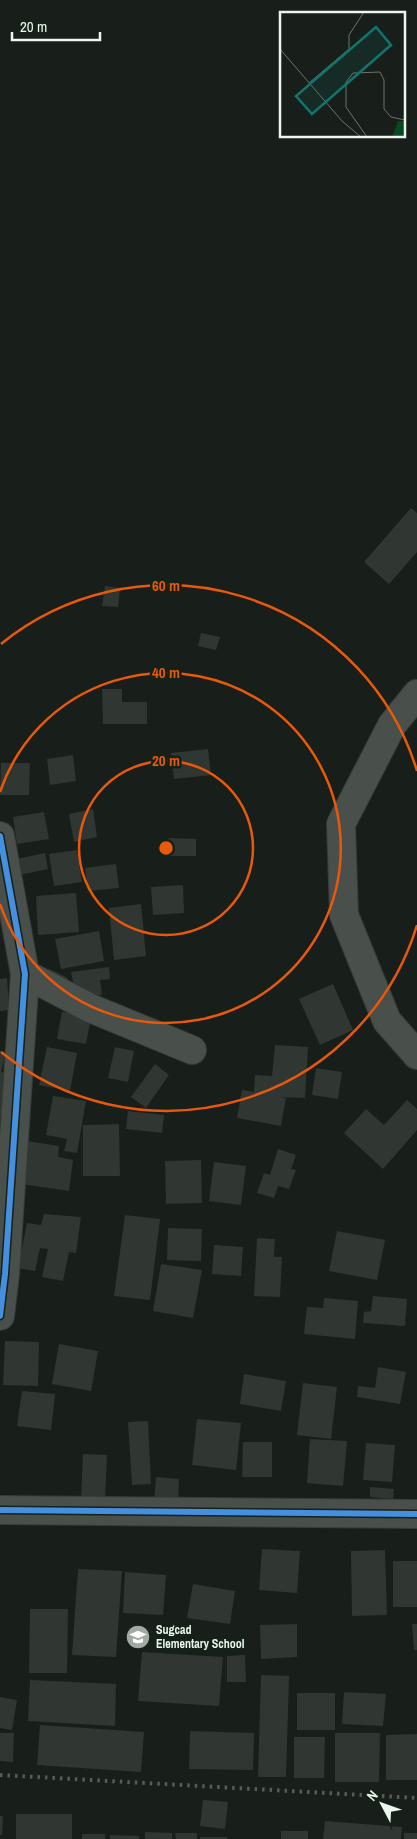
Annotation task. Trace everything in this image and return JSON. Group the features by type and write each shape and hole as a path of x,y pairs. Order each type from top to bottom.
{"street":[{"path":"417,694 392,725 341,824 344,915 387,1022 417,1055"},
{"path":"0,836 25,974 5,1274 0,1316"},
{"path":"25,974 90,1008 192,1050"},
{"path":"0,1510 417,1514"}],"building":[{"path":"411,508 417,513 417,552 389,584 364,562"},
{"path":"105,586 120,588 118,607 102,606"},
{"path":"201,633 220,637 216,650 198,646"},
{"path":"102,689 122,689 122,702 147,702 147,724 103,724"},
{"path":"208,749 211,775 174,779 171,753"},
{"path":"73,755 76,781 50,785 47,759"},
{"path":"1,763 30,763 29,795 0,795"},
{"path":"93,809 97,837 74,842 69,814"},
{"path":"44,812 49,839 17,844 13,817"},
{"path":"168,838 196,839 196,856 167,856"},
{"path":"77,850 82,882 54,886 49,854"},
{"path":"45,853 48,869 15,876 12,860"},
{"path":"116,864 119,888 88,891 85,868"},
{"path":"183,885 184,913 153,915 151,887"},
{"path":"76,893 79,932 38,935 36,896"},
{"path":"141,904 146,956 114,960 109,908"},
{"path":"99,931 104,961 61,969 55,939"},
{"path":"109,967 110,979 100,980 102,995 76,996 71,972"},
{"path":"49,969 68,978 63,987 45,978"},
{"path":"7,978 9,1010 0,1011 0,979"},
{"path":"333,984 353,1030 320,1045 299,999"},
{"path":"62,1012 91,1017 86,1044 57,1039"},
{"path":"275,1045 308,1047 305,1098 280,1097 286,1098 281,1126 237,1118 242,1090 254,1092 255,1075 272,1076"},
{"path":"47,1047 77,1053 70,1091 39,1085"},
{"path":"115,1047 134,1051 128,1082 108,1078"},
{"path":"0,1051 6,1052 1,1072 15,1076 12,1120 0,1117"},
{"path":"155,1064 169,1075 146,1108 131,1097"},
{"path":"316,1068 342,1072 338,1099 312,1095"},
{"path":"53,1096 86,1101 77,1153 64,1151 67,1139 46,1135"},
{"path":"407,1100 417,1109 417,1130 383,1169 344,1133 366,1109 384,1125"},
{"path":"128,1111 164,1115 162,1133 126,1129"},
{"path":"119,1124 120,1176 83,1176 83,1125"},
{"path":"27,1141 59,1146 58,1157 73,1160 69,1191 21,1184"},
{"path":"278,1149 296,1155 291,1169 296,1170 289,1189 278,1186 274,1198 257,1193 264,1173 270,1175"},
{"path":"201,1160 202,1203 166,1204 165,1161"},
{"path":"214,1162 246,1166 241,1205 209,1201"},
{"path":"44,1214 81,1217 76,1253 69,1252 63,1281 42,1277 48,1249 40,1248 35,1271 18,1268 27,1223 41,1225"},
{"path":"125,1215 160,1219 150,1300 114,1296"},
{"path":"168,1228 202,1229 201,1261 167,1260"},
{"path":"337,1231 385,1240 377,1280 329,1271"},
{"path":"257,1238 275,1239 274,1257 282,1257 280,1297 254,1296"},
{"path":"214,1245 243,1247 241,1276 212,1274"},
{"path":"161,1264 202,1270 193,1318 153,1311"},
{"path":"373,1296 407,1299 405,1326 363,1323 364,1312 371,1311"},
{"path":"324,1298 358,1301 355,1339 304,1334 307,1307 323,1308"},
{"path":"5,1341 39,1342 38,1386 3,1385"},
{"path":"59,1344 98,1351 91,1391 52,1384"},
{"path":"378,1367 406,1372 400,1404 357,1397 358,1386 375,1388"},
{"path":"244,1374 286,1381 281,1411 240,1404"},
{"path":"303,1383 337,1387 331,1439 297,1435"},
{"path":"22,1391 55,1394 51,1430 17,1426"},
{"path":"197,1419 241,1423 236,1470 192,1465"},
{"path":"148,1421 151,1484 132,1485 128,1422"},
{"path":"310,1439 347,1441 343,1486 307,1483"},
{"path":"243,1442 272,1442 272,1477 242,1477"},
{"path":"366,1443 395,1445 392,1482 363,1480"},
{"path":"83,1454 107,1455 105,1500 81,1499"},
{"path":"156,1477 179,1479 178,1504 154,1502"},
{"path":"370,1487 394,1489 393,1499 370,1497"},
{"path":"262,1549 300,1551 297,1593 259,1590"},
{"path":"385,1550 387,1615 352,1616 351,1551"},
{"path":"393,1561 417,1561 417,1607 393,1607"},
{"path":"78,1569 122,1571 116,1657 72,1655"},
{"path":"125,1572 166,1575 163,1615 123,1613"},
{"path":"193,1584 235,1591 230,1624 187,1618"},
{"path":"30,1609 68,1609 67,1673 29,1673"},
{"path":"297,1624 297,1657 261,1659 260,1625"},
{"path":"412,1624 417,1624 417,1650 414,1650"},
{"path":"142,1652 223,1657 219,1706 138,1701"},
{"path":"245,1655 246,1682 227,1682 227,1656"},
{"path":"261,1675 289,1676 286,1777 258,1777"},
{"path":"30,1680 116,1684 115,1726 28,1721"},
{"path":"344,1692 386,1694 383,1726 342,1724"},
{"path":"297,1693 335,1693 335,1730 297,1730"},
{"path":"0,1697 17,1700 12,1730 0,1728"},
{"path":"40,1725 144,1732 141,1772 37,1765"},
{"path":"190,1731 254,1733 253,1770 189,1769"},
{"path":"0,1733 14,1733 13,1762 0,1761"},
{"path":"335,1733 380,1733 379,1782 335,1782"},
{"path":"417,1734 417,1780 386,1780 386,1735"},
{"path":"294,1737 325,1737 324,1778 294,1778"},
{"path":"203,1800 228,1802 225,1829 200,1826"},
{"path":"16,1814 72,1814 72,1839 16,1839"},
{"path":"0,1816 3,1816 2,1835 0,1835"},
{"path":"325,1821 402,1827 401,1839 323,1839"},
{"path":"281,1831 308,1831 308,1839 281,1839"},
{"path":"145,1832 172,1833 172,1839 145,1839"},
{"path":"175,1833 197,1833 197,1839 176,1839"},
{"path":"404,1833 417,1833 417,1839 404,1839"},
{"path":"82,1834 105,1834 105,1839 82,1839"},
{"path":"110,1835 139,1836 139,1839 110,1839"},
{"path":"200,1837 227,1837 227,1839 200,1839"}],"railway":[{"path":"0,1775 417,1798"}],"cycle path":[{"path":"0,836 25,974 5,1274 0,1316"},
{"path":"0,1510 417,1514"}],"place":[{"name":"Sugcad Elementary School","path":"138,1637"}]}
